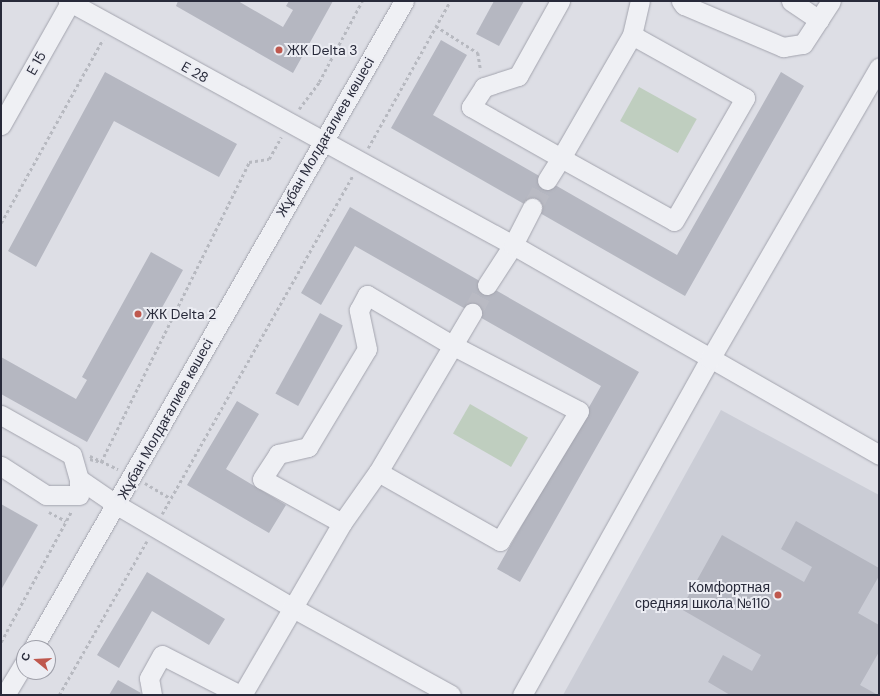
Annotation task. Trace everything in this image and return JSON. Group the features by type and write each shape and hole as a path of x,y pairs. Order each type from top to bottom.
{"street":[{"name":"E 28","path":"70,1 288,124 513,245 879,455"},
{"name":"E 15","path":"1,125 70,1"},
{"name":"Жұбан Молдағалиев көшесі","path":"38,640 117,505 132,475 404,1"},
{"path":"560,1 518,76 484,87 471,107 674,221 745,98 632,34"},
{"path":"547,180 632,34 640,1"},
{"path":"681,1 684,5 783,47 803,44 832,1"},
{"path":"791,1 819,20"},
{"path":"522,695 710,359 879,67"},
{"path":"487,285 513,245 532,208"},
{"path":"342,523 262,479 278,454 308,447 367,349 359,310 367,295 452,345 579,411 500,541 378,472"},
{"path":"152,695 149,678 162,655 241,695 342,523 378,472 472,313"},
{"path":"1,415 72,455 79,487"},
{"path":"1,466 46,495 79,487 117,505 293,608 450,695"},
{"path":"5,695 16,676"}],"path":[{"path":"101,462 249,162 269,159 288,124 319,82 362,1"},
{"path":"59,695 155,528 170,498 450,1"},
{"path":"1,223 111,25"},
{"path":"436,26 478,53 484,87"},
{"path":"132,475 170,498"},
{"path":"1,642 79,487"}],"shaded area":[{"path":"721,410 879,495 879,695 563,695"}],"green space":[{"path":"639,87 697,119 678,153 620,121"},
{"path":"470,404 528,438 511,467 453,433"}],"building":[{"name":"ЖК Delta 3","path":"178,1 238,1 283,27 293,10 286,6 289,1 333,1 293,73 176,6"},
{"path":"494,1 524,1 499,46 476,34"},
{"path":"441,40 467,55 433,115 677,255 781,72 804,86 685,296 391,128"},
{"path":"105,72 237,144 219,177 114,121 36,267 8,251"},
{"path":"350,207 639,372 520,582 497,569 601,386 355,246 321,305 301,293"},
{"name":"ЖК Delta 2","path":"151,252 183,270 87,442 1,394 1,357 76,399 87,380 82,377"},
{"path":"320,313 343,326 298,406 275,393"},
{"path":"237,401 259,414 226,469 286,505 269,533 187,485"},
{"path":"1,504 38,525 1,590"},
{"name":"Комфортная средняя школа №110","path":"796,521 879,568 879,576 858,613 879,625 879,652 860,685 878,695 730,695 708,682 723,655 752,671 761,655 681,609 722,535 804,582 812,567 781,549"},
{"path":"147,572 225,619 209,645 152,611 119,668 97,655"},
{"path":"118,680 141,693 139,695 109,695"}],"tunnel":[{"path":"532,208 547,180"},
{"path":"472,313 487,285"}],"place":[{"name":"ЖК Delta 3","path":"279,50"},
{"name":"ЖК Delta 2","path":"138,314"},
{"name":"Комфортная средняя школа №110","path":"778,595"}]}
